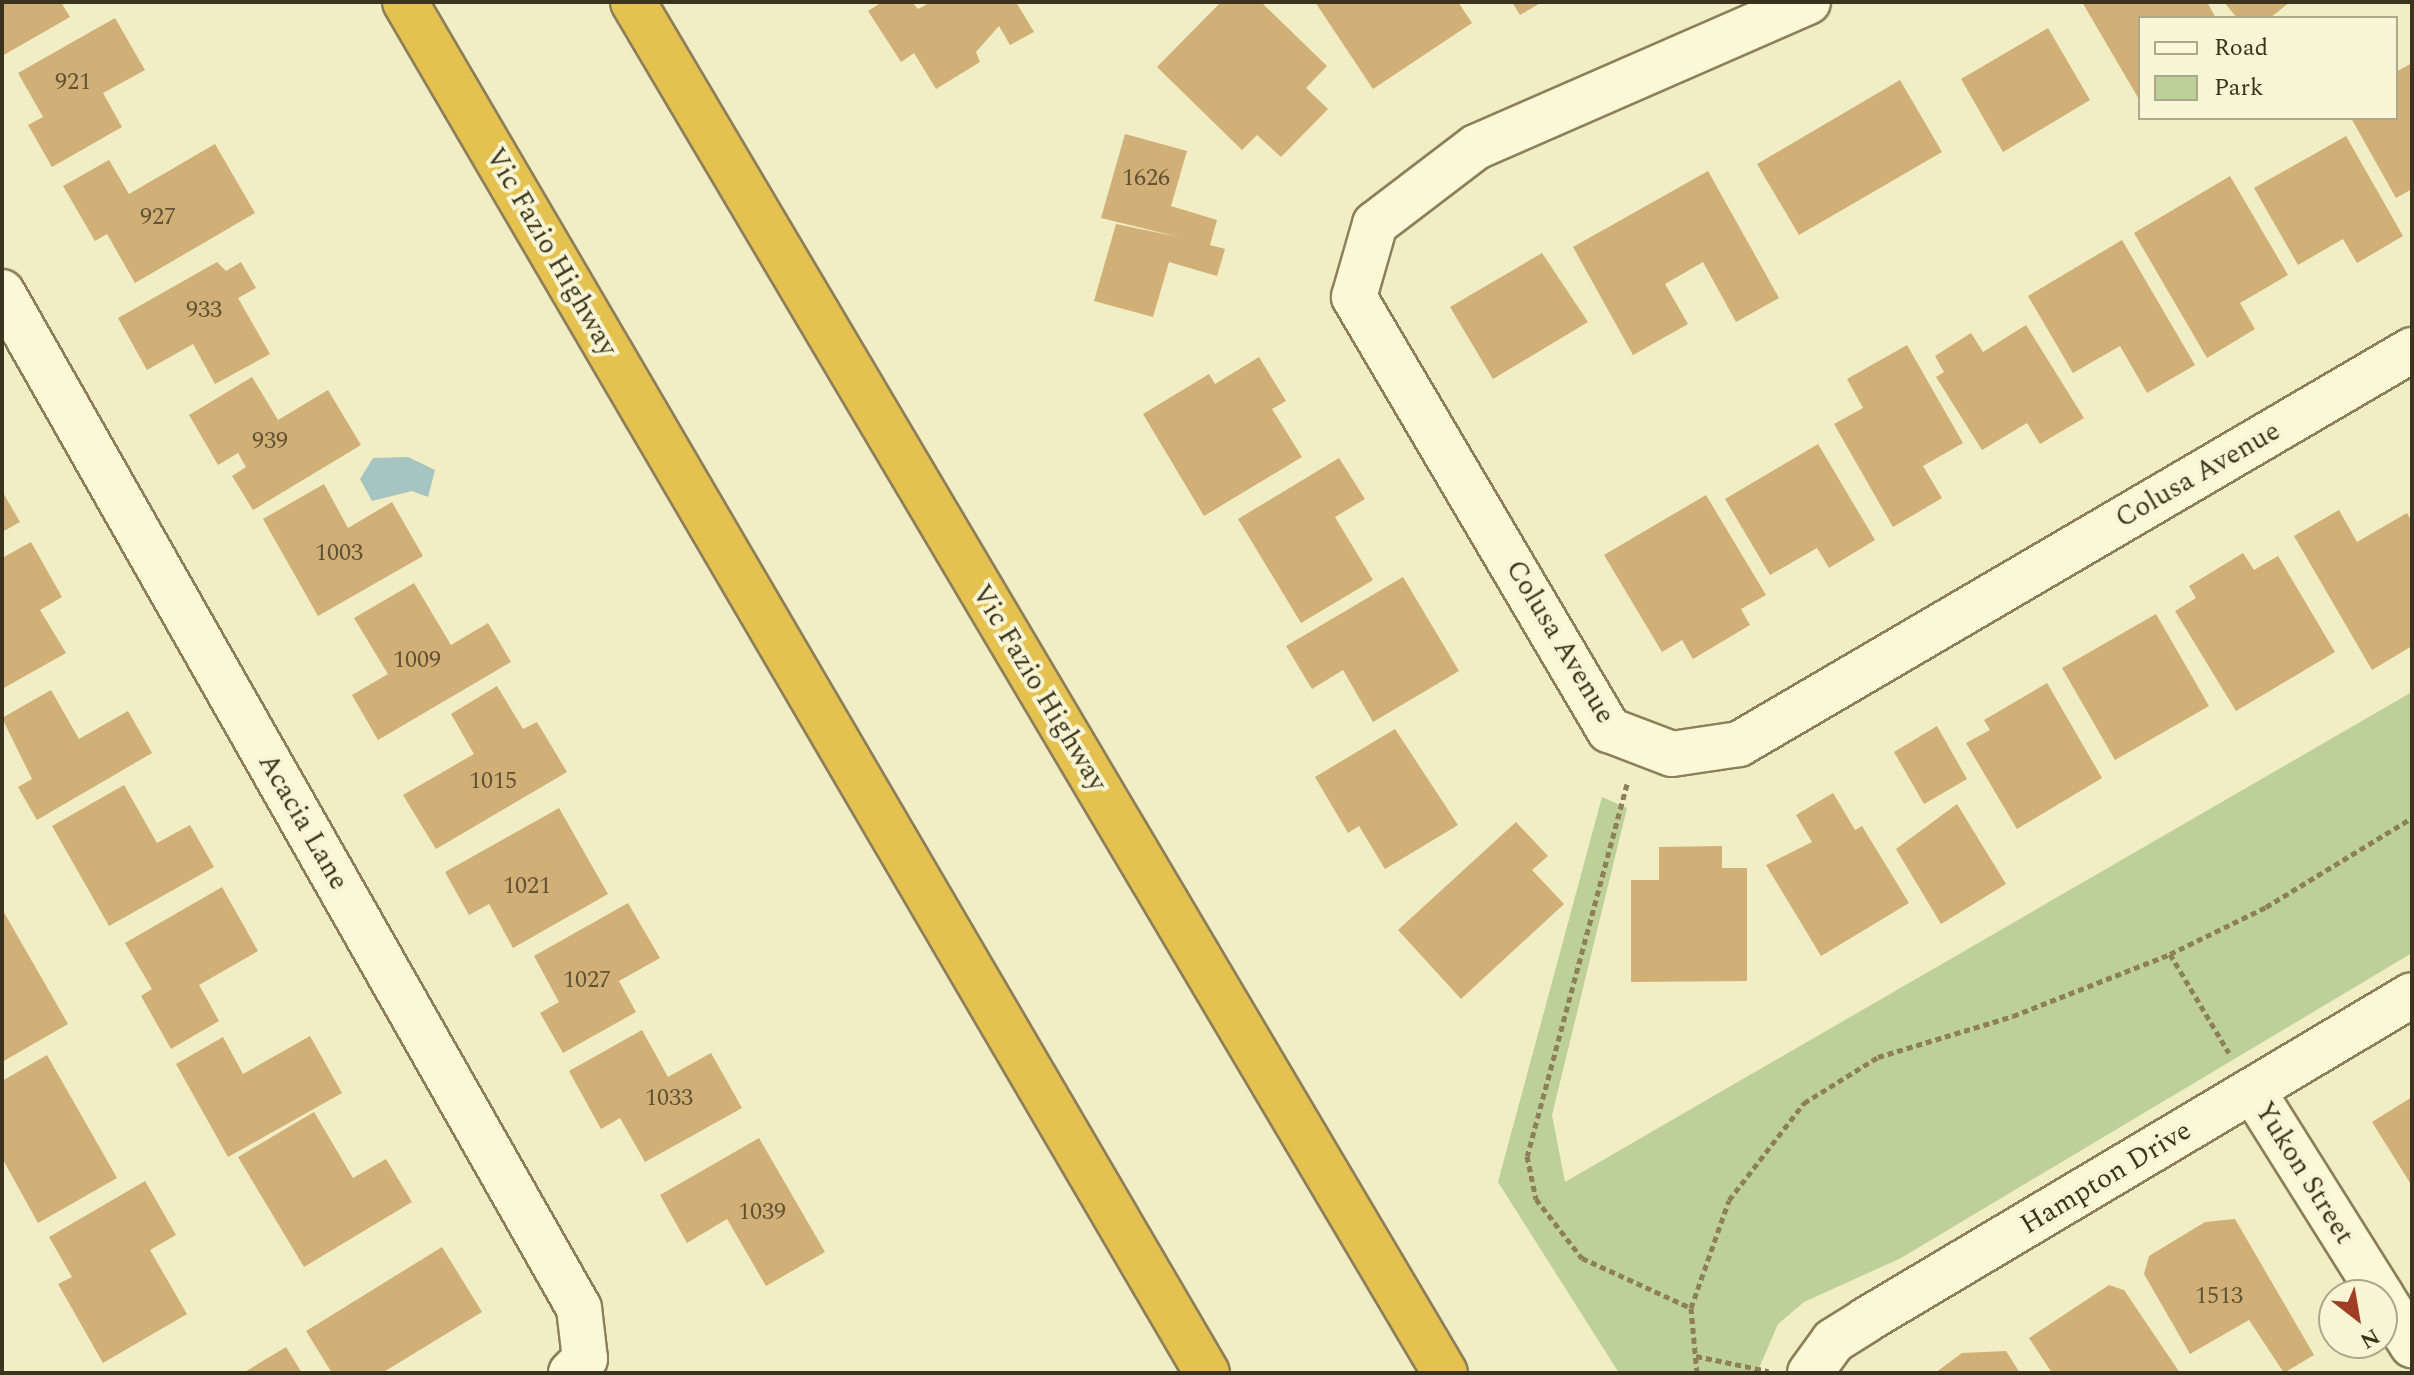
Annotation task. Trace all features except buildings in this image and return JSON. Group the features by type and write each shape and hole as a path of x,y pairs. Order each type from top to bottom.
{"highway":[{"name":"Vic Fazio Highway","path":"405,2 1207,1373"},
{"name":"Vic Fazio Highway","path":"633,2 1445,1373"}],"street":[{"name":"Colusa Avenue","path":"1808,2 1476,147 1375,224 1354,297 1585,695 1609,730 1642,746 1704,755 1739,744 2412,350"},
{"name":"Acacia Lane","path":"2,292 579,1308 578,1366"},
{"name":"Hampton Drive","path":"1810,1373 1833,1341 1866,1320 2412,995"},
{"name":"Yukon Street","path":"2253,1091 2370,1279"},
{"name":"Yukon Street","path":"2398,1323 2412,1345"}],"path":[{"path":"1642,746 1618,808 1527,1156 1536,1199 1582,1258 1691,1308"},
{"path":"1697,1373 1691,1308 1729,1200 1804,1103 1878,1057 2013,1016 2170,954 2266,907 2412,818"},
{"path":"2170,954 2253,1091"},
{"path":"1696,1356 1772,1373"}],"green space":[{"path":"2412,692 2412,953 1901,1258 1804,1302 1778,1324 1757,1373 1619,1373 1498,1182 1602,797 1627,808 1552,1115 1565,1182"}],"water":[{"path":"408,457 435,470 428,497 412,491 372,501 360,479 373,458"}]}
